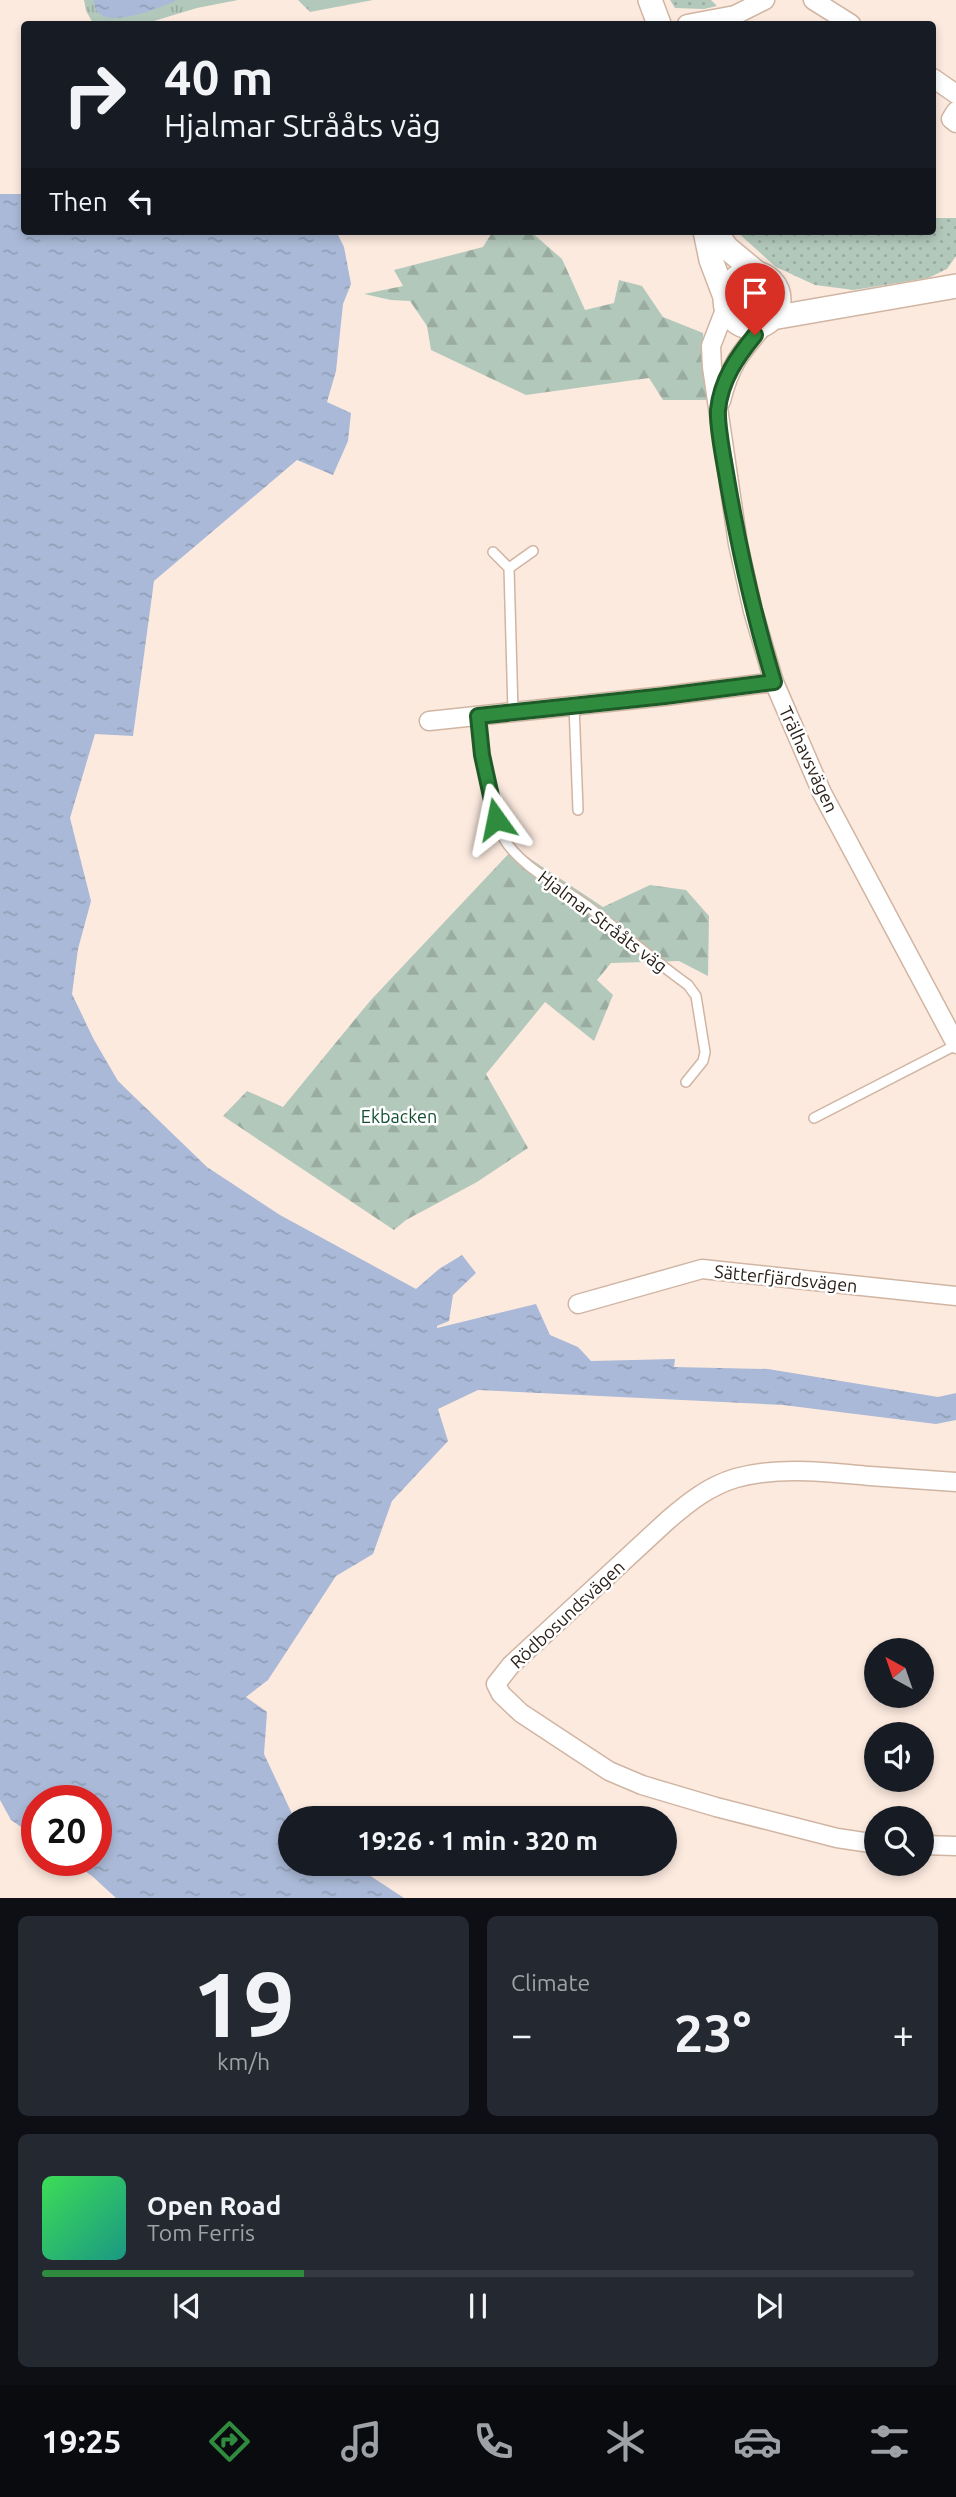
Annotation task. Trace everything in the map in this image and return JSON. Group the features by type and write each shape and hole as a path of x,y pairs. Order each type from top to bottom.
{"street":[{"path":"650,0 658,21"},
{"path":"703,21 735,15 765,0"},
{"path":"813,0 845,21"},
{"path":"936,80 956,94"},
{"path":"956,111 951,119 956,123"},
{"path":"706,235 711,260 733,320 750,327 769,321 956,286"},
{"path":"717,235 727,248 795,296 855,304"},
{"path":"725,302 727,288 738,277 748,273 765,277 779,299 777,310 769,321"},
{"name":"Trälhavsvägen","path":"725,302 711,346 718,411 738,544 752,611 774,682 822,793 956,1044"},
{"name":"Trälhavsvägen","path":"718,411 726,380 737,356 769,321"},
{"path":"429,721 774,682"},
{"name":"Sätterfjärdsvägen","path":"578,1304 702,1269 956,1296"},
{"name":"Rödbosundsvägen","path":"864,1842 837,1838 716,1807 620,1776 521,1713 501,1694 496,1684 511,1665 668,1520 691,1500 719,1485 764,1472 786,1471 829,1471 956,1482"},
{"path":"934,1845 956,1846"}],"lane":[{"path":"509,568 533,551"},
{"path":"493,552 509,568 513,712"},
{"path":"573,705 578,810"},
{"name":"Hjalmar Strååts väg","path":"478,716 482,755 496,819 503,837 517,856 688,985 696,996 705,1052 703,1061 686,1082"},
{"name":"Trälhavsvägen","path":"814,1118 956,1044"}],"green space":[{"path":"84,0 238,0 197,8 154,21 92,21"},
{"path":"298,0 373,0 310,12"},
{"path":"670,0 711,0 717,6 704,9 675,8"},
{"path":"936,218 956,218 956,256 947,269 928,278 854,290 815,285 776,267 740,235 936,235"},
{"path":"490,235 535,235 562,259 585,310 614,303 619,280 642,286 663,317 703,333 709,400 663,400 649,378 526,395 431,350 427,326 410,301 364,294 403,286 394,270 483,247"},
{"name":"Ekbacken","path":"514,848 603,907 650,885 686,890 709,916 708,976 679,961 611,963 597,980 613,995 594,1041 545,1002 486,1074 528,1148 477,1182 406,1220 394,1230 223,1116 247,1091 283,1107 370,1001"}],"water":[{"path":"94,0 177,0 143,13 115,18 104,16 97,11"},
{"path":"0,194 21,194 21,235 338,235 344,247 351,284 343,304 336,371 327,402 351,413 348,441 333,475 297,460 154,581 133,736 95,734 70,818 91,901 78,949 72,994 118,1081 207,1167 280,1215 416,1289 439,1269 462,1255 476,1273 453,1295 449,1321 437,1328 536,1304 550,1335 578,1347 591,1361 675,1359 674,1367 768,1369 938,1397 956,1393 956,1420 936,1424 783,1405 478,1390 438,1409 448,1441 392,1501 373,1554 336,1576 268,1680 246,1697 267,1712 264,1754 288,1806 278,1806 278,1876 371,1876 404,1898 116,1898 92,1876 112,1876 112,1785 21,1785 21,1827 11,1820 0,1800"}],"route":[{"path":"496,819 482,755 478,716 774,682 752,611 738,544 718,411 726,380 737,356 755,335"}]}
